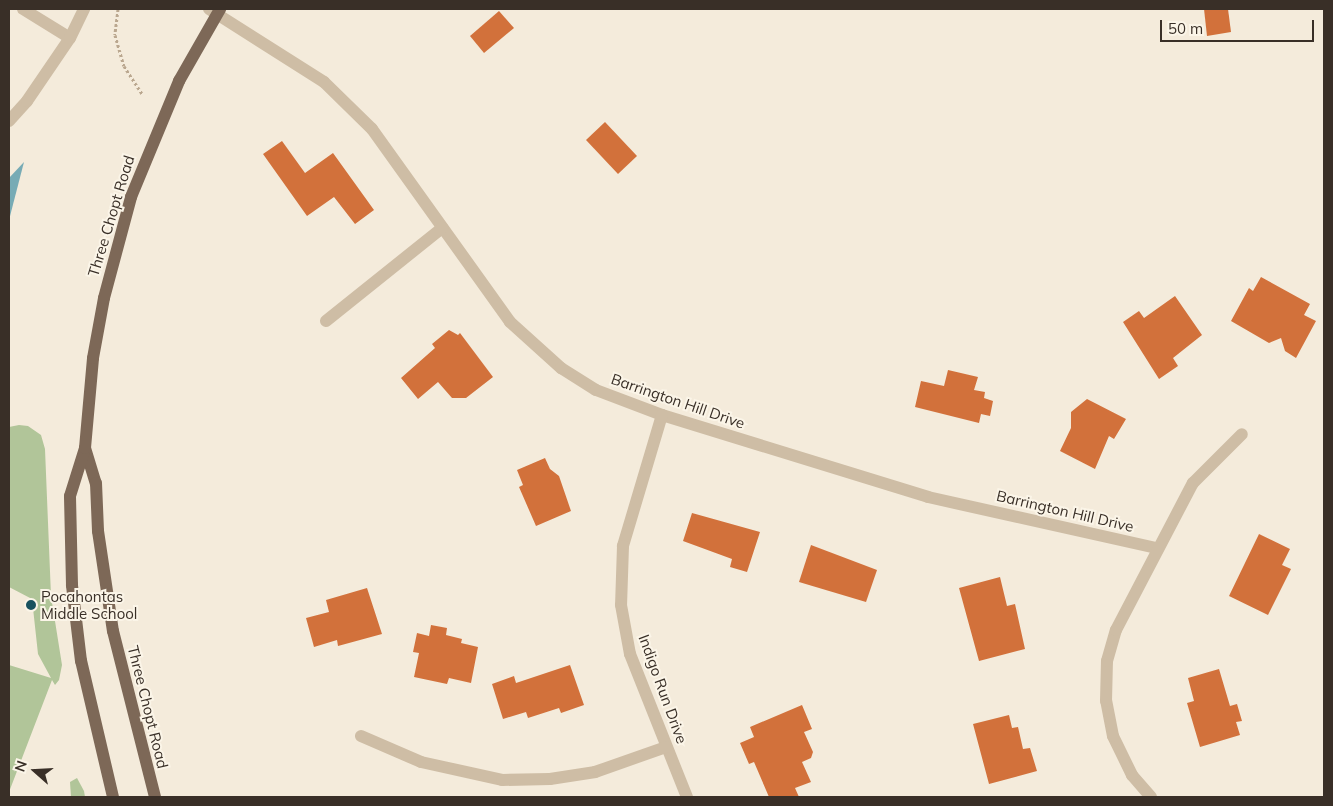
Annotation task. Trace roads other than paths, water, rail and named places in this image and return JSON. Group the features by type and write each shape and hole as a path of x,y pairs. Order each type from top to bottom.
{"main road":[{"name":"Three Chopt Road","path":"113,797 88,698 72,585 70,496 85,448 93,358 118,240 150,146 179,81 215,11"},
{"name":"Three Chopt Road","path":"85,448 96,483 98,531 113,631 155,797"}],"street":[{"path":"22,9 70,38"},
{"path":"9,120 27,101 70,38 84,9"},
{"name":"Barrington Hill Drive","path":"215,11 324,82 372,129 510,322 561,368 596,390 662,415 928,497 1157,548"},
{"path":"326,322 442,228"},
{"name":"Indigo Run Drive","path":"662,415 623,546 621,605 630,654 687,797"},
{"path":"1151,797 1132,775 1113,736 1105,682 1116,630 1193,482 1242,434"},
{"path":"361,736 421,762 502,780 550,779 594,772 666,747"}],"water":[{"path":"24,162 9,220 9,178"}],"place":[{"name":"Pocahontas Middle School","path":"31,605"}]}
